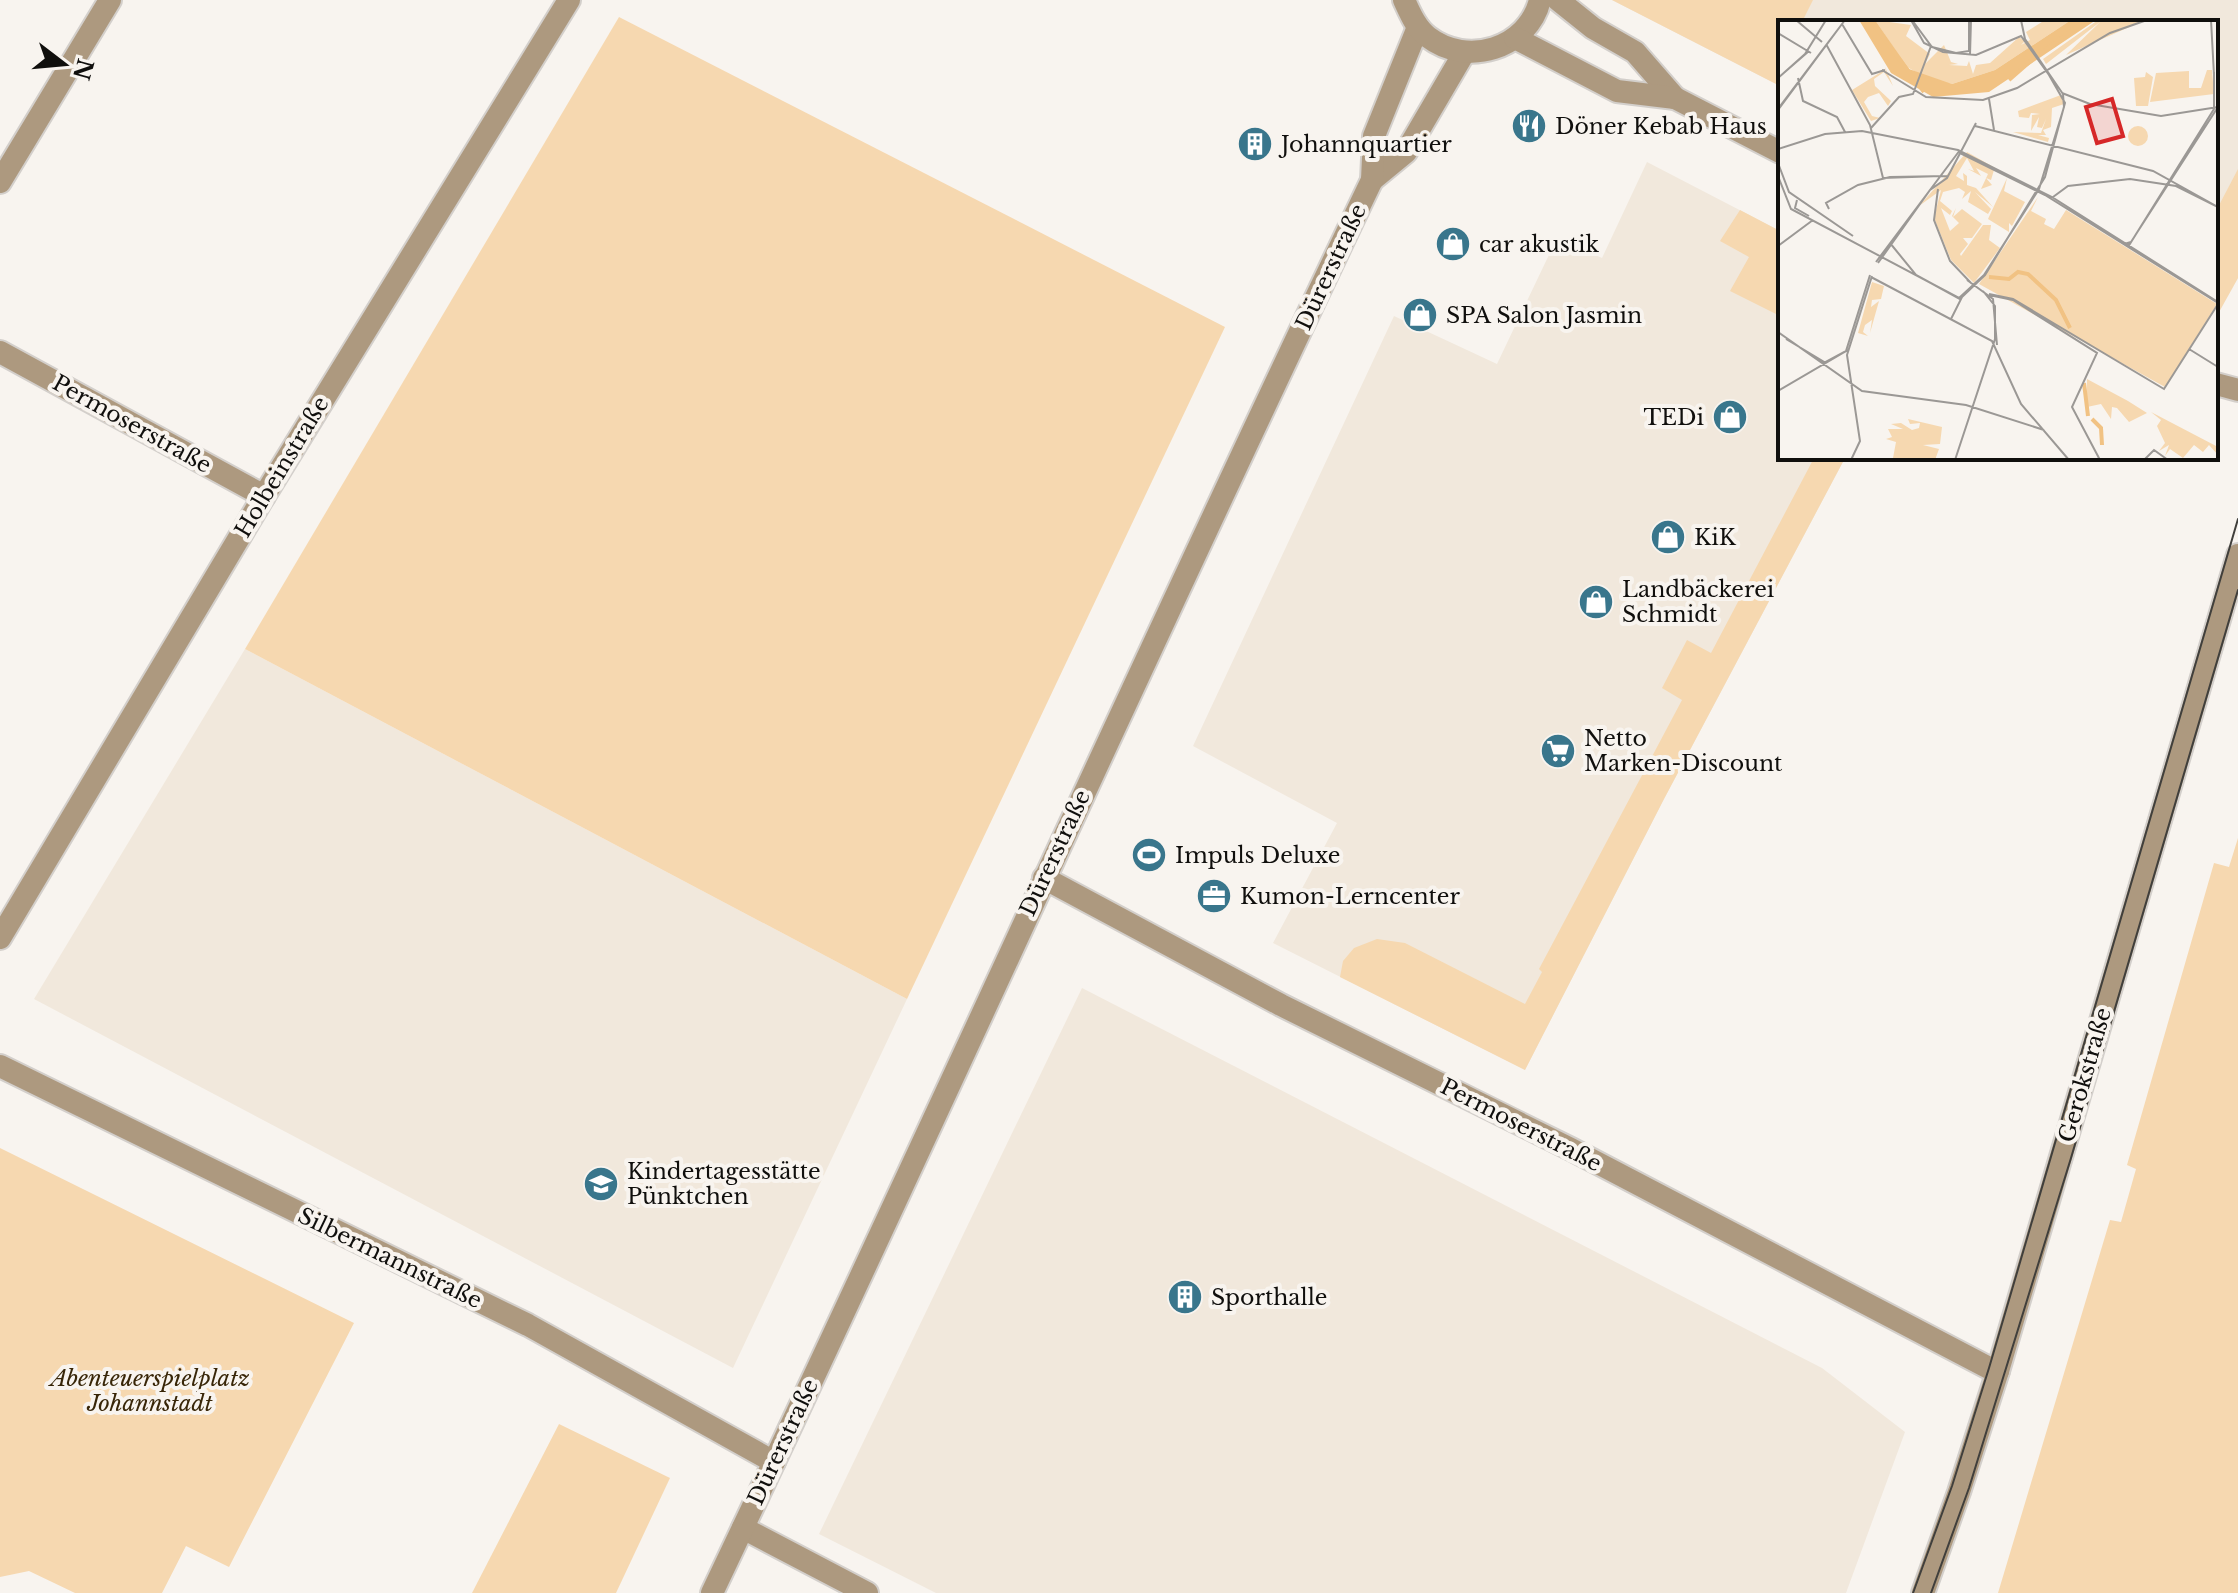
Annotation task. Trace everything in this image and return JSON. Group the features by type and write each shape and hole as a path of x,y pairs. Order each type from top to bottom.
{"street":[{"path":"0,182 110,0"},
{"name":"Holbeinstraße","path":"0,938 264,496 569,0"},
{"path":"1404,0 1426,36 1443,47 1464,53 1487,52 1515,38 1526,29 1538,10 1540,0"},
{"path":"1558,0 1593,28 1635,52 1675,98"},
{"name":"Dürerstraße","path":"712,1593 1372,180 1374,136 1418,27"},
{"path":"1515,38 1617,91 1675,98 1778,151"},
{"name":"Dürerstraße","path":"1372,180 1406,152 1464,53"},
{"name":"Permoserstraße","path":"0,352 264,496"},
{"path":"2218,385 2238,390"},
{"name":"Gerokstraße","path":"1923,1593 1998,1371 2238,555"},
{"name":"Permoserstraße","path":"1044,878 1281,1005 1585,1156 1998,1371"},
{"name":"Silbermannstraße","path":"0,1066 528,1325 774,1462"},
{"name":"Dürerstraße","path":"743,1528 867,1593"}],"shaded area":[{"path":"1612,0 2238,0 2238,278 2219,312 2218,20 1778,20 1778,85"},
{"path":"1647,162 1778,230 1778,460 1844,460 1525,1070 1273,943 1337,823 1193,746 1394,316 1497,364 1557,238 1602,258"},
{"name":"Kindertagesstätte Pünktchen","path":"245,649 907,999 733,1368 34,999"},
{"path":"1082,988 1822,1368 1905,1432 1846,1593 936,1593 819,1534"}],"green space":[{"path":"1612,0 1813,0 1803,20 1778,20 1778,85"},
{"path":"619,17 1225,327 907,999 245,649"},
{"path":"2238,169 2238,278 2219,312 2218,311 2218,207"},
{"path":"1740,210 1778,230 1778,315 1730,291 1749,257 1720,241"},
{"path":"1813,460 1844,460 1525,1070 1340,977 1343,961 1354,948 1377,939 1405,943 1525,1004 1542,972 1539,969 1682,700 1662,688 1687,640 1711,653"},
{"path":"2238,838 2238,1593 1998,1593 2110,1220 2121,1222 2136,1169 2127,1165 2214,863 2229,867"},
{"name":"Abenteuerspielplatz Johannstadt","path":"0,1148 354,1323 229,1567 186,1546 162,1593 75,1593 29,1571 0,1577"},
{"path":"559,1424 670,1478 616,1593 472,1593"}],"tram line":[{"path":"1913,1593 1952,1486 1989,1368 2238,519"},
{"path":"1931,1593 1969,1488 2071,1158 2238,590"}],"place":[{"name":"Döner Kebab Haus","path":"1529,126"},
{"name":"Johannquartier","path":"1255,144"},
{"name":"car akustik","path":"1453,244"},
{"name":"SPA Salon Jasmin","path":"1420,315"},
{"name":"TEDi","path":"1730,417"},
{"name":"KiK","path":"1668,537"},
{"name":"Landbäckerei Schmidt","path":"1596,602"},
{"name":"Netto Marken-Discount","path":"1558,751"},
{"name":"Impuls Deluxe","path":"1149,855"},
{"name":"Kumon-Lerncenter","path":"1214,896"},
{"name":"Kindertagesstätte Pünktchen","path":"601,1184"},
{"name":"Sporthalle","path":"1185,1297"}]}
